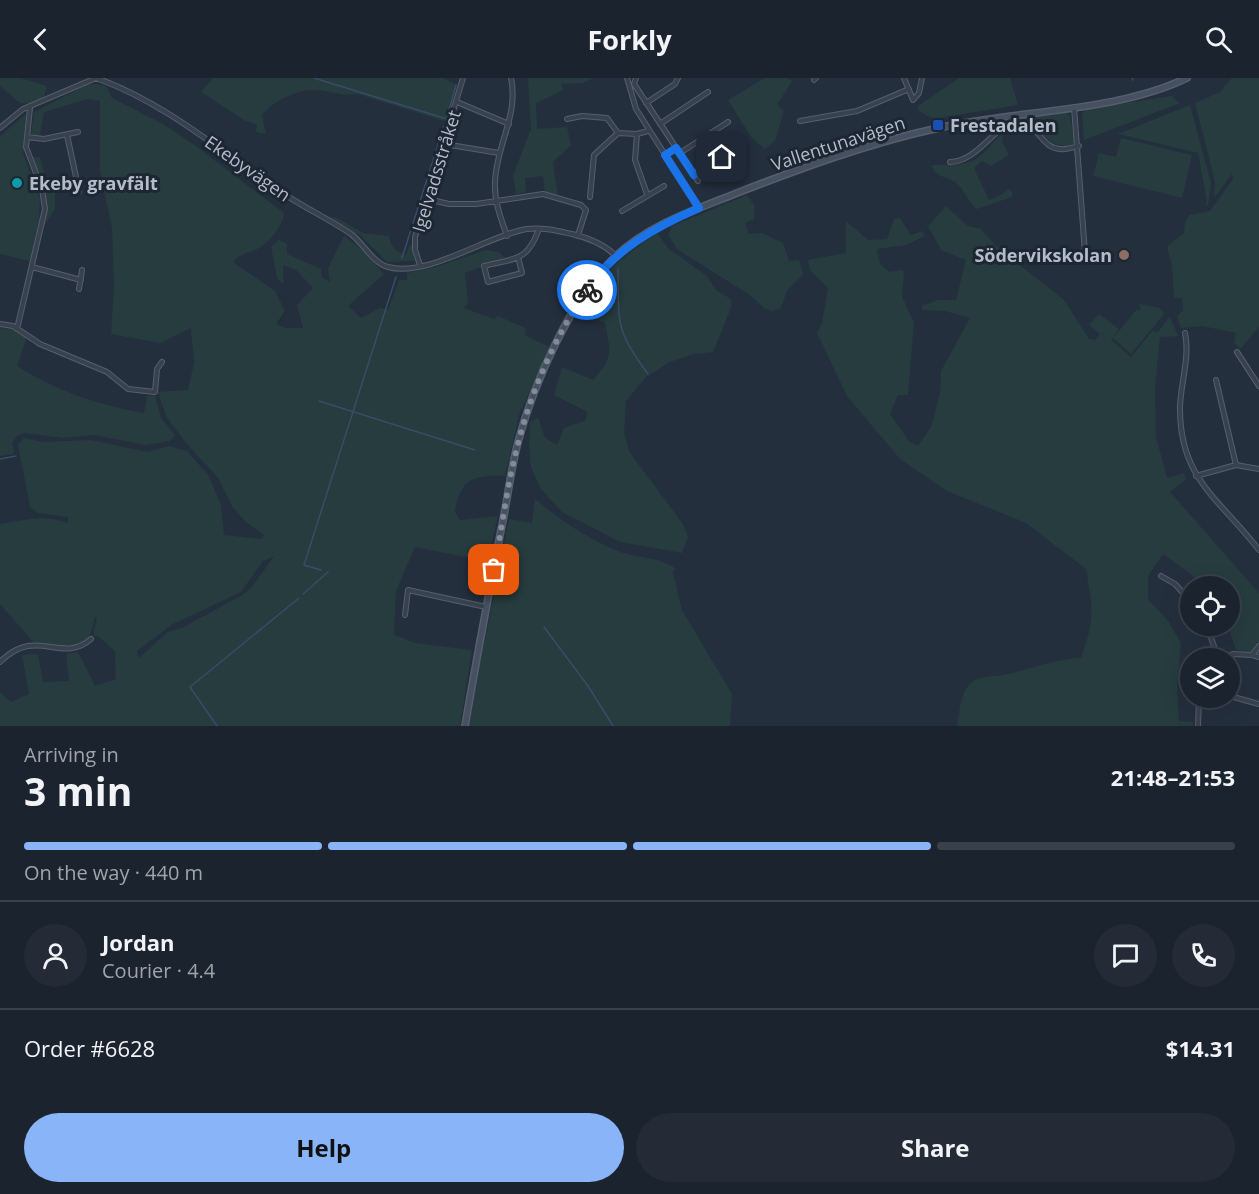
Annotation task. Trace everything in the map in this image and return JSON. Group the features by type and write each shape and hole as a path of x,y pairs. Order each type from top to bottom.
{"main road":[{"name":"Vallentunavägen","path":"465,726 512,467 526,415 558,338 593,281 616,256 659,226 813,164 902,137 992,117 1130,97 1187,78"}],"street":[{"name":"Ekebyvägen","path":"0,128 23,109 30,108 86,80 96,78 109,80 179,118 282,193 350,233 381,264 397,268 420,265 526,229 578,235 606,246 616,256"},
{"name":"Igelvadsstråket","path":"420,265 415,250 415,237 464,78"},
{"path":"507,236 496,202 495,180 499,153 513,98 511,78"},
{"path":"627,78 631,98 699,208"},
{"path":"636,78 634,84 698,181"},
{"path":"646,103 675,84 678,78"},
{"path":"904,78 913,100 919,93 922,78"},
{"path":"800,121 857,111 909,90"},
{"path":"660,124 708,92"},
{"path":"456,102 508,124"},
{"path":"1074,106 1085,253 1092,261"},
{"path":"17,328 44,215 44,200 29,160 27,137 30,108"},
{"path":"567,119 582,116 608,118 618,133"},
{"path":"680,153 728,122"},
{"path":"950,162 967,159 1004,128 1015,123 1034,127 1050,146 1059,149 1078,146"},
{"path":"590,197 594,155 618,133 637,134 649,130"},
{"path":"27,137 44,139 78,132"},
{"path":"637,134 636,160 646,194"},
{"path":"67,135 79,191"},
{"path":"444,144 499,153"},
{"path":"665,155 676,148"},
{"path":"694,175 736,148 741,149"},
{"path":"622,211 646,194 664,186"},
{"path":"426,199 448,204 496,202 526,195 543,194 581,205 586,210 586,216 578,235"},
{"path":"518,257 522,273 488,282 484,266 525,255 533,244 539,229"},
{"path":"32,267 81,280"},
{"path":"79,289 82,270"},
{"path":"0,324 17,328 40,344 107,372 128,389 155,392 157,369 162,362"},
{"path":"1185,333 1180,423 1187,456 1196,476 1210,496 1243,529 1259,550"},
{"path":"1237,352 1259,386"},
{"path":"1216,380 1236,465"},
{"path":"1196,476 1236,465 1259,469"},
{"path":"1161,576 1180,590"},
{"path":"405,615 408,590 486,606"},
{"path":"0,662 24,645 72,648 85,644 91,639"},
{"path":"1252,655 1259,646"},
{"path":"1240,654 1259,657"},
{"path":"1240,699 1259,705"},
{"path":"1198,726 1199,708"}],"green space":[{"path":"0,78 20,78 47,86 44,97 29,103 20,103 0,86"},
{"path":"213,78 443,78 457,85 447,122 358,94 311,90 291,95 266,110 262,115 266,134 256,132 257,125 244,120 201,92"},
{"path":"528,78 594,78 582,83 561,84 563,90 536,103 537,129 567,127 571,145 553,162 558,198 545,192 543,176 525,178 526,192 516,194 513,175 531,129"},
{"path":"765,78 787,78 792,81 777,105 784,111 775,141 765,149 751,137 728,100"},
{"path":"959,78 1010,78 1018,105 933,119 919,111 918,106"},
{"path":"1232,78 1259,78 1259,327 1240,349 1234,343 1236,333 1202,326 1181,328 1177,316 1183,310 1182,298 1174,298 1172,266 1167,247 1184,233 1185,222 1190,215 1210,211 1233,179 1232,174 1214,198 1215,181 1195,103 1220,92"},
{"path":"87,85 106,86 112,98 163,124 196,146 284,213 279,228 267,242 233,262 275,291 285,311 276,324 285,328 303,328 297,305 313,288 296,270 283,265 283,284 277,278 271,247 279,240 287,244 287,254 321,269 322,278 330,282 328,268 344,236 364,251 384,274 348,306 361,318 380,308 388,310 399,280 407,280 407,273 436,267 486,250 499,252 505,258 465,273 468,303 464,308 494,319 498,316 525,328 526,336 550,347 519,415 505,476 485,476 471,481 465,485 458,500 455,511 460,520 498,516 489,555 490,562 415,547 396,591 394,635 415,643 472,650 460,726 0,726 0,692 11,702 29,694 22,655 38,654 43,682 69,681 66,654 78,652 95,686 116,679 115,651 98,636 93,636 97,617 95,617 91,633 82,644 54,647 34,643 0,604 0,524 42,518 68,523 68,517 38,513 30,507 18,445 24,438 43,442 91,440 148,452 169,446 187,451 209,476 221,505 224,535 261,539 264,535 247,523 233,508 218,478 186,443 166,416 158,392 188,390 194,363 191,328 160,343 111,334 114,285 112,228 100,172 100,101 88,99 44,112 40,136 31,135 34,112","holes":["274,556 252,587 242,595 182,628 168,632 139,658 137,651 173,624 241,592 263,561"]},
{"path":"1171,96 1180,103 1084,140 1082,113 1087,109"},
{"path":"1190,105 1211,183 1208,205 1205,206 1207,202 1198,153 1118,134"},
{"path":"1065,112 1070,116 1075,143 1066,145 1053,143 1024,118"},
{"path":"26,114 23,153 40,199 39,219 30,261 0,254 0,136"},
{"path":"1018,125 1003,136 1002,141 1009,155 991,166 982,161 974,168 989,200 1003,194 1008,189 1012,192 1012,197 977,209 958,185 933,169 932,165 959,164 974,160 1005,131"},
{"path":"1121,138 1192,155 1182,198 1093,176 1099,153 1116,157"},
{"path":"33,157 40,157 47,183 55,192 55,208 45,225 46,198"},
{"path":"747,195 754,205 754,219 745,223 749,234 762,233 783,243 789,261 799,260 803,274 787,291 781,308 773,311 764,308 750,295 678,250 668,235 672,226"},
{"path":"946,206 968,226 981,229 996,246 1064,300 1089,339 1095,340 1100,334 1089,325 1099,314 1119,329 1111,340 1131,357 1153,330 1157,333 1170,317 1178,336 1160,337 1155,389 1156,437 1167,478 1184,473 1186,479 1170,492 1259,593 1259,653 1235,648 1231,636 1240,636 1240,576 1193,576 1163,554 1148,576 1148,599 1169,622 1181,644 1177,687 1179,721 1193,722 1193,726 957,726 964,693 975,680 1081,658 1091,623 1090,594 1086,569 1026,523 947,491 900,459 847,396 817,333 822,323 828,288 810,270 808,260 846,253 846,221 868,240 887,239 894,219 900,218 911,235 922,231 925,236 906,245 877,249 880,264 889,272 902,270 904,272 902,296 914,323 908,395 898,395 890,414 909,441 918,446 932,425 940,392 941,371 970,318 945,311 922,310 922,306 938,300 956,300 966,260 941,250 928,226"},
{"path":"322,215 339,219 363,233 389,236 394,248 402,254 406,255 411,242 415,261 387,262 361,236"},
{"path":"657,233 668,248 707,276 716,290 731,299 731,308 713,352 693,354 670,362 646,377 626,401 624,433 630,453 683,524 688,537 682,553 620,542 562,512 541,489 531,467 529,447 530,422 538,417 545,438 557,445 564,428 585,421 588,412 554,395 562,367 593,380 600,372 607,360 609,348 605,323 598,320 593,306 596,291 619,262"},
{"path":"1139,304 1160,308 1164,314 1131,354 1113,338 1137,309 1141,311"},
{"path":"0,328 13,329 27,337 17,366 63,390 110,406 144,413 147,396 155,395 161,418 175,435 170,441 145,445 94,435 63,438 24,433 17,436 12,443 14,454 0,456"},
{"path":"535,499 574,528 607,546 625,554 661,561 675,568 673,573 682,610 732,694 730,726 468,726 509,519 532,523"}],"waterway":[{"path":"314,78 447,119"},
{"path":"446,120 456,85"},
{"path":"402,258 444,126"},
{"path":"618,268 619,313 624,335 648,374"},
{"path":"321,570 304,565 396,277"},
{"path":"319,401 475,450"},
{"path":"0,459 16,456"},
{"path":"303,594 328,572"},
{"path":"217,726 190,687 299,598"},
{"path":"544,627 588,686 613,726"}],"way so far":[{"path":"494,570 512,467 526,415 558,338 587,290"}],"place":[{"name":"Frestadalen","path":"938,125"},
{"name":"Ekeby gravfält","path":"17,183"},
{"name":"Södervikskolan","path":"1124,255"}],"route":[{"path":"587,290 616,256 639,238 699,208 665,155 676,148 694,175 722,157"}]}
